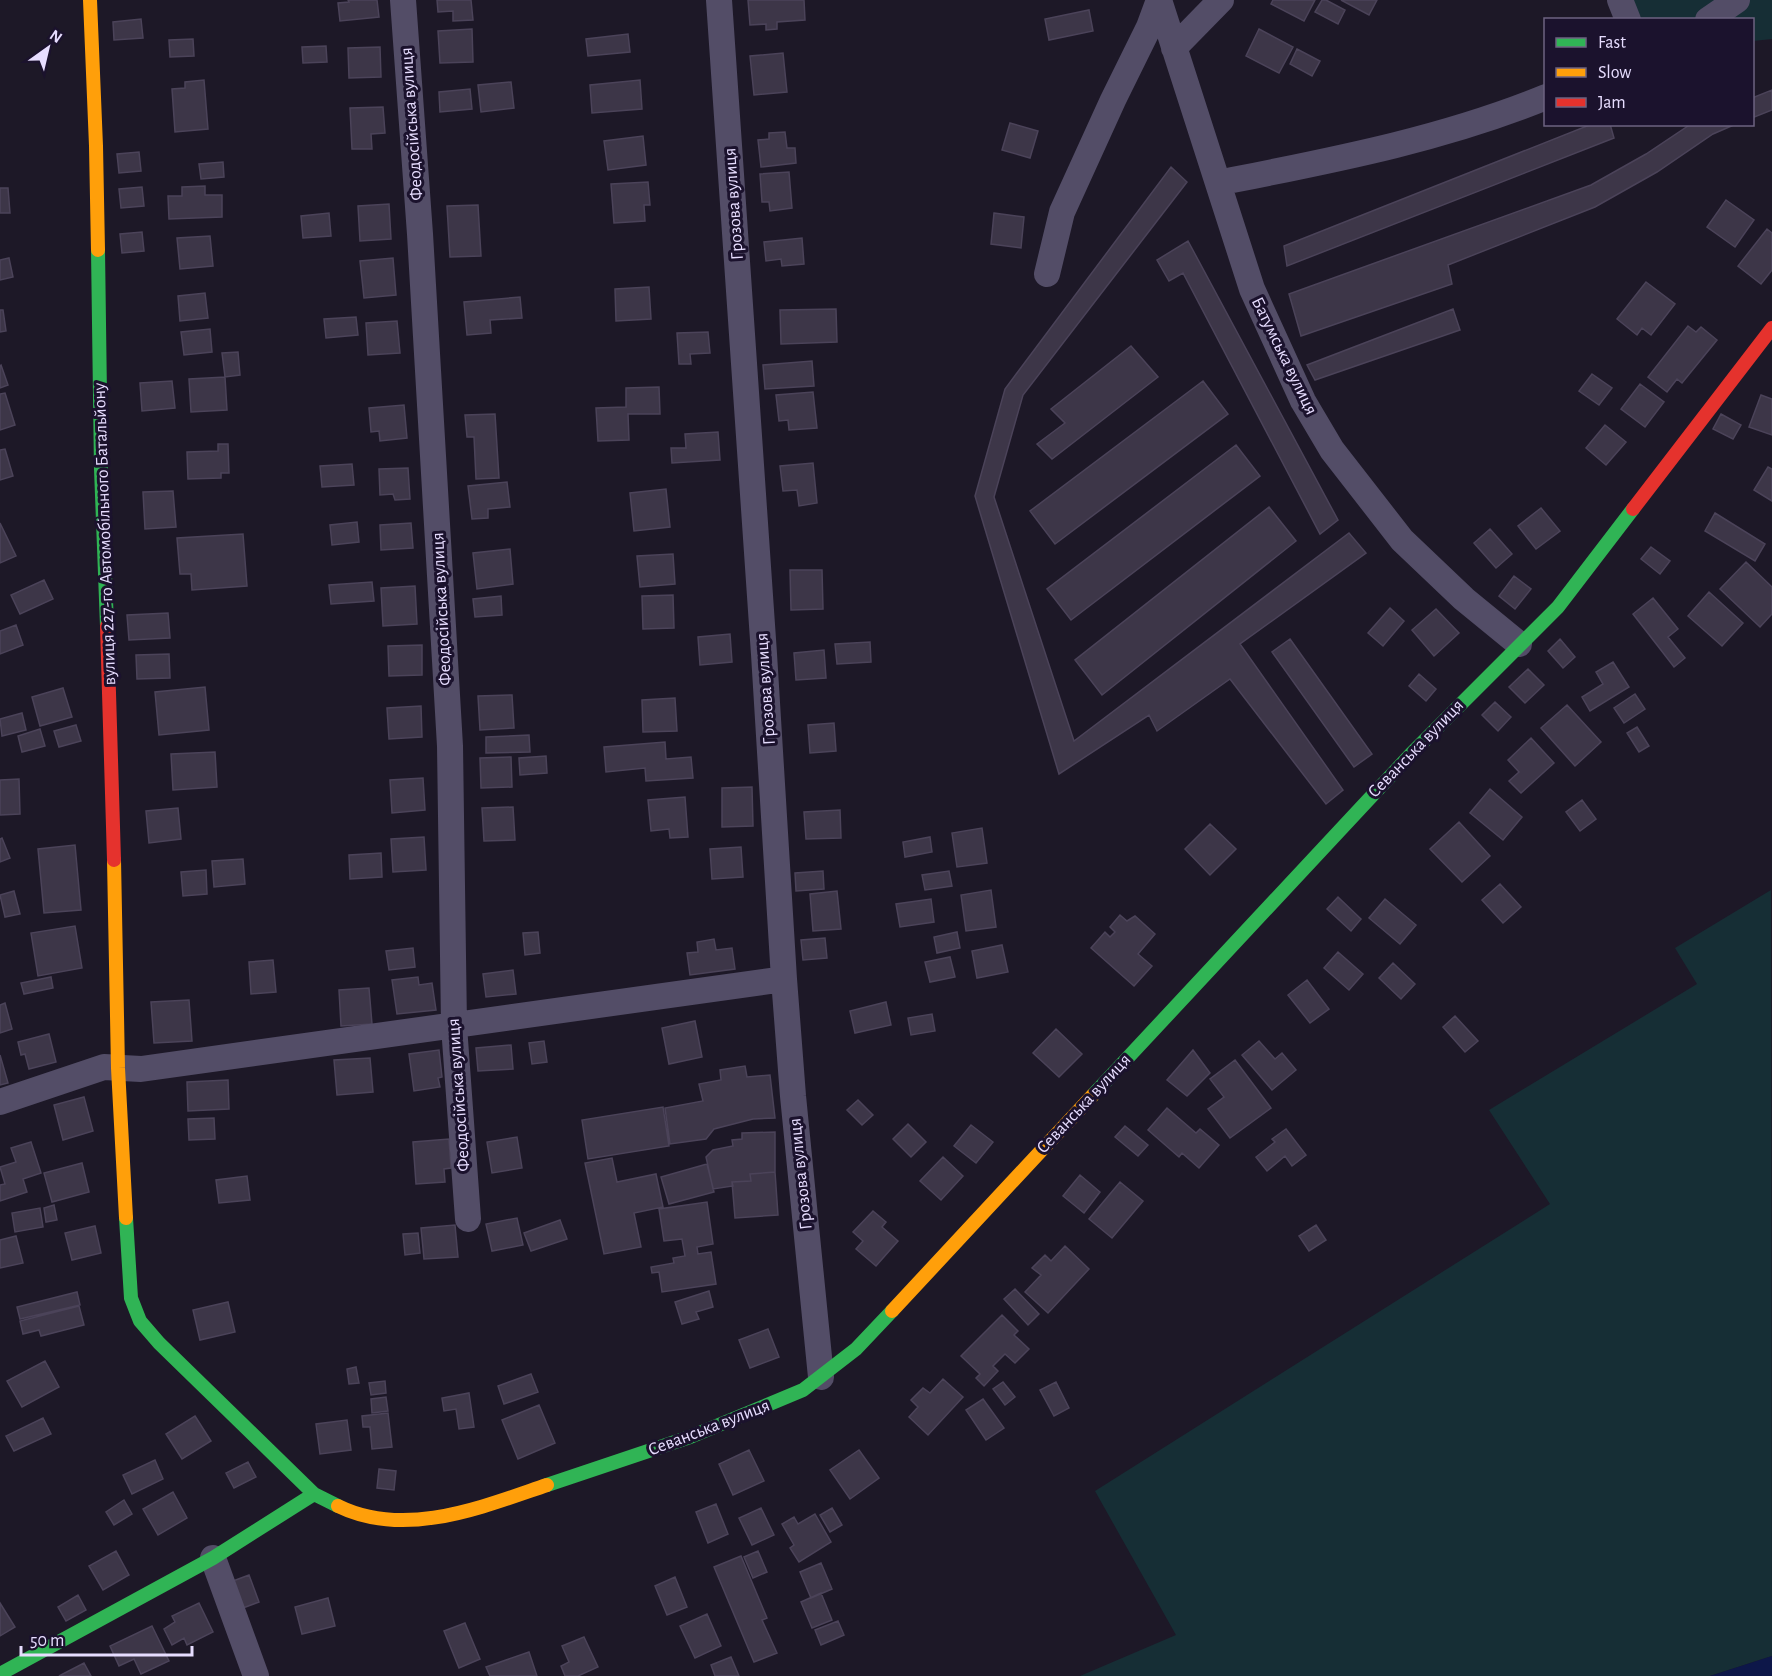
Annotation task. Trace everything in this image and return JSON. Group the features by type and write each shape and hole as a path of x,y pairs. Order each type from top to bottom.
{"street":[{"name":"вулиця 227-го Автомобільного Батальйону","path":"90,0 96,146 101,457 111,738 118,1068 130,1298 140,1321 159,1343 314,1494"},
{"name":"Феодосійська вулиця","path":"403,0 421,246 450,746 454,1026 468,1220"},
{"name":"Грозова вулиця","path":"719,0 784,979 793,1096 821,1377"},
{"name":"Батумська вулиця","path":"1159,0 1252,289 1303,401 1332,450 1402,540 1464,599 1519,644"},
{"name":"Батумська вулиця","path":"1047,274 1062,212 1149,27 1159,0"},
{"path":"1174,48 1221,0"},
{"path":"1620,0 1627,18"},
{"path":"1711,18 1737,0"},
{"path":"1218,183 1311,164 1457,129 1544,97"},
{"name":"Севанська вулиця","path":"314,1494 346,1510 387,1521 415,1520 474,1510 690,1437 803,1390 821,1377 856,1349 1411,753 1564,600 1772,328"},
{"path":"0,1102 104,1067 141,1069 784,979"},
{"path":"0,1674 213,1558 314,1494"},
{"path":"213,1558 256,1676"}],"shaded area":[{"path":"1620,0 1772,0 1772,39 1754,41 1754,18 1628,18"},
{"path":"1771,890 1772,1656 1710,1676 1080,1676 1176,1635 1095,1491 1550,1204 1489,1110 1697,984 1675,948"},
{"path":"1772,1656 1772,1676 1710,1676"}],"building":[{"path":"348,0 377,0 379,17 340,21 338,3 349,2"},
{"path":"437,0 471,0 473,20 453,21 453,11 438,12"},
{"path":"748,0 804,0 805,20 777,22 777,29 766,30 766,24 750,25"},
{"path":"1273,0 1315,0 1304,21 1271,4"},
{"path":"1322,0 1345,10 1338,24 1315,12"},
{"path":"1341,0 1377,0 1369,15"},
{"path":"1089,10 1093,31 1049,40 1045,19"},
{"path":"141,19 143,38 114,40 113,22"},
{"path":"472,29 473,62 440,63 438,31"},
{"path":"1259,29 1293,47 1279,73 1246,56"},
{"path":"628,34 630,52 588,56 586,39"},
{"path":"193,39 194,56 170,57 169,40"},
{"path":"326,46 327,62 303,63 302,47"},
{"path":"380,47 381,77 349,78 348,48"},
{"path":"1297,49 1320,61 1312,76 1290,64"},
{"path":"783,53 787,92 754,95 750,56"},
{"path":"204,80 208,129 175,132 172,89 185,88 185,82"},
{"path":"640,80 642,109 592,113 590,85"},
{"path":"511,82 514,108 481,112 478,85"},
{"path":"470,89 472,109 440,112 439,92"},
{"path":"1772,90 1772,110 1754,117 1754,97"},
{"path":"383,107 385,133 371,134 372,149 352,149 350,108"},
{"path":"1010,123 1038,131 1030,158 1002,150"},
{"path":"1587,126 1611,126 1614,138 1287,266 1284,246"},
{"path":"1688,126 1731,126 1713,134 1657,172 1595,207 1448,265 1452,284 1301,336 1289,294 1591,185 1646,154"},
{"path":"785,132 787,148 795,148 796,163 761,167 758,140 769,139 769,133"},
{"path":"643,136 646,165 608,170 604,141"},
{"path":"139,152 141,171 119,173 117,154"},
{"path":"223,162 224,177 201,179 199,164"},
{"path":"1171,167 1187,182 1023,395 994,497 1074,741 1349,533 1366,553 1240,644 1343,790 1326,804 1230,679 1157,731 1149,715 1059,774 975,496 1005,389"},
{"path":"789,172 792,208 770,211 769,202 762,202 760,174"},
{"path":"648,182 650,205 644,205 645,221 614,223 611,184"},
{"path":"205,186 205,195 222,195 222,217 169,219 168,196 182,196 182,187"},
{"path":"142,187 144,206 121,208 119,189"},
{"path":"0,188 8,188 10,213 0,213"},
{"path":"1726,200 1754,220 1735,247 1707,227"},
{"path":"389,204 391,239 360,241 358,206"},
{"path":"478,205 481,256 450,257 447,206"},
{"path":"329,213 331,236 303,238 301,216"},
{"path":"994,213 1024,217 1021,248 991,244"},
{"path":"1767,229 1772,233 1772,270 1761,284 1738,266"},
{"path":"142,232 144,251 122,253 120,234"},
{"path":"210,236 213,266 180,269 177,238"},
{"path":"802,238 804,264 782,266 781,259 766,261 764,242"},
{"path":"1188,241 1338,520 1320,534 1183,273 1169,281 1157,260"},
{"path":"9,258 13,277 0,280 0,260"},
{"path":"393,258 396,295 364,298 360,261"},
{"path":"1646,282 1675,304 1651,335 1642,328 1637,335 1617,319"},
{"path":"649,287 651,319 616,321 615,289"},
{"path":"205,293 208,318 180,321 178,296"},
{"path":"520,297 522,318 490,320 491,333 467,335 464,302"},
{"path":"836,309 837,342 781,344 780,310"},
{"path":"1453,309 1460,330 1315,380 1307,365"},
{"path":"0,310 3,310 6,331 0,332"},
{"path":"356,317 358,335 326,338 324,319"},
{"path":"397,321 400,353 368,355 366,323"},
{"path":"1688,326 1696,332 1701,327 1717,340 1682,383 1677,379 1667,392 1648,377"},
{"path":"210,329 212,352 184,355 181,332"},
{"path":"708,332 710,353 690,354 691,364 679,364 677,333"},
{"path":"1131,346 1158,377 1052,459 1037,444 1065,423 1051,409"},
{"path":"238,352 240,375 225,377 222,353"},
{"path":"812,361 814,386 765,389 763,365"},
{"path":"0,366 8,385 0,388"},
{"path":"1592,374 1612,388 1599,405 1579,391"},
{"path":"225,377 227,410 191,412 189,379"},
{"path":"172,381 175,408 142,411 140,383"},
{"path":"1203,381 1228,414 1055,544 1030,511"},
{"path":"1640,384 1664,402 1645,427 1621,409"},
{"path":"659,387 660,414 628,414 629,440 598,441 596,408 626,407 626,388"},
{"path":"813,392 817,428 789,430 788,420 779,421 776,395"},
{"path":"5,393 15,425 0,430 0,394"},
{"path":"1761,395 1772,399 1772,435 1749,427"},
{"path":"404,405 407,438 380,441 379,431 371,432 369,408"},
{"path":"495,414 499,478 476,479 474,437 467,437 465,415"},
{"path":"1721,414 1741,425 1733,439 1713,429"},
{"path":"1605,425 1626,442 1606,465 1586,448"},
{"path":"718,432 720,460 672,463 671,448 686,448 685,434"},
{"path":"218,444 228,444 229,473 221,473 221,478 188,479 187,452 218,451"},
{"path":"1236,445 1260,476 1071,620 1047,589"},
{"path":"5,449 13,476 0,480 0,450"},
{"path":"813,463 817,503 799,506 797,490 783,491 780,466"},
{"path":"352,464 354,485 322,487 320,466"},
{"path":"1768,467 1772,469 1772,501 1754,490"},
{"path":"408,468 410,499 395,500 393,494 380,495 379,469"},
{"path":"507,482 510,507 488,509 488,518 472,519 468,486"},
{"path":"666,489 670,527 634,531 630,493"},
{"path":"173,491 176,527 145,529 143,492"},
{"path":"1269,507 1296,541 1102,695 1075,660"},
{"path":"1541,508 1560,531 1536,549 1518,526"},
{"path":"1715,513 1765,544 1755,561 1705,531"},
{"path":"357,522 359,542 332,545 330,525"},
{"path":"0,523 16,556 0,563"},
{"path":"411,523 413,548 381,550 380,525"},
{"path":"1490,529 1512,554 1496,568 1474,543"},
{"path":"243,534 247,586 192,590 191,574 180,574 177,538"},
{"path":"1651,547 1670,561 1660,574 1641,559"},
{"path":"510,549 513,584 477,589 473,553"},
{"path":"673,554 675,584 640,587 637,556"},
{"path":"1746,562 1772,587 1772,614 1760,627 1720,589"},
{"path":"790,570 822,570 823,609 791,610"},
{"path":"1514,576 1531,589 1515,609 1499,596"},
{"path":"44,580 53,599 20,614 11,595"},
{"path":"372,582 374,601 331,604 329,585"},
{"path":"415,586 417,624 383,626 381,588"},
{"path":"1709,592 1743,623 1722,646 1688,616"},
{"path":"673,595 674,628 643,629 642,596"},
{"path":"501,596 502,615 475,617 473,599"},
{"path":"1653,598 1678,629 1668,637 1685,658 1674,667 1633,614"},
{"path":"1390,608 1404,621 1383,646 1368,633"},
{"path":"1436,609 1459,633 1434,656 1412,630"},
{"path":"168,613 170,638 129,640 127,615"},
{"path":"16,625 23,645 0,654 0,631"},
{"path":"730,634 732,662 700,665 698,637"},
{"path":"1290,639 1372,754 1354,767 1272,652"},
{"path":"1560,639 1575,657 1563,668 1548,651"},
{"path":"870,642 871,662 837,664 835,644"},
{"path":"422,645 422,675 389,676 388,646"},
{"path":"824,650 826,678 796,680 794,653"},
{"path":"169,654 170,678 137,679 136,655"},
{"path":"1613,662 1629,687 1590,711 1582,697 1603,684 1596,672"},
{"path":"1528,669 1544,685 1525,703 1509,687"},
{"path":"1419,674 1436,689 1426,701 1409,686"},
{"path":"205,687 209,730 159,735 155,692"},
{"path":"63,688 72,717 40,726 32,697"},
{"path":"1635,694 1645,709 1624,723 1614,708"},
{"path":"512,695 514,728 480,730 478,696"},
{"path":"675,698 677,731 643,732 642,700"},
{"path":"1495,702 1511,717 1498,731 1482,715"},
{"path":"1567,705 1601,742 1575,766 1541,728"},
{"path":"421,706 422,737 389,739 387,708"},
{"path":"22,713 26,730 2,736 0,719"},
{"path":"834,723 836,751 810,753 808,725"},
{"path":"76,725 81,741 59,747 54,731"},
{"path":"1637,727 1649,746 1639,752 1627,733"},
{"path":"40,729 45,746 22,752 18,736"},
{"path":"529,735 530,752 486,753 486,737"},
{"path":"1531,738 1554,763 1521,793 1509,781 1519,772 1508,760"},
{"path":"665,742 666,759 691,757 693,778 646,781 645,768 606,772 604,747"},
{"path":"215,752 217,787 173,790 171,754"},
{"path":"546,756 547,773 520,775 519,758"},
{"path":"511,757 512,787 481,788 480,758"},
{"path":"423,778 425,810 392,813 390,780"},
{"path":"19,779 20,814 0,815 0,780"},
{"path":"752,787 753,826 722,827 722,788"},
{"path":"1490,789 1522,817 1503,840 1470,813"},
{"path":"685,797 688,837 670,838 669,829 651,831 648,800"},
{"path":"1582,800 1596,819 1580,831 1566,812"},
{"path":"513,807 515,840 484,841 482,808"},
{"path":"178,808 181,839 149,843 146,811"},
{"path":"840,810 841,838 806,839 804,812"},
{"path":"1459,822 1490,856 1462,882 1430,849"},
{"path":"1210,824 1236,849 1210,875 1185,849"},
{"path":"982,828 987,863 957,867 952,833"},
{"path":"424,837 426,870 393,872 391,839"},
{"path":"930,837 932,852 905,857 903,842"},
{"path":"2,838 10,858 0,862 0,839"},
{"path":"75,845 81,910 44,913 38,849"},
{"path":"741,847 743,877 712,879 710,849"},
{"path":"381,853 382,877 350,879 349,855"},
{"path":"243,859 245,884 214,887 212,861"},
{"path":"206,870 207,894 183,896 181,872"},
{"path":"823,871 824,889 796,891 795,873"},
{"path":"949,871 952,886 925,890 922,875"},
{"path":"1500,884 1521,907 1503,923 1482,900"},
{"path":"991,890 996,927 966,931 961,895"},
{"path":"14,891 20,914 5,917 0,895"},
{"path":"837,891 841,929 813,931 810,894"},
{"path":"1338,897 1361,919 1351,931 1327,909"},
{"path":"931,899 934,922 900,927 896,904"},
{"path":"1385,899 1416,925 1400,944 1369,918"},
{"path":"1120,915 1127,921 1135,916 1155,934 1138,954 1152,966 1134,986 1091,948 1105,932 1110,937 1115,932 1110,927"},
{"path":"75,926 82,968 38,976 31,933"},
{"path":"538,932 540,953 525,955 523,933"},
{"path":"957,932 960,948 937,953 934,937"},
{"path":"825,938 827,958 803,960 801,940"},
{"path":"714,939 716,950 732,948 735,969 690,975 687,953 698,952 697,942"},
{"path":"1002,945 1008,972 977,978 972,951"},
{"path":"413,948 415,967 389,970 386,951"},
{"path":"1338,952 1363,974 1349,990 1324,968"},
{"path":"950,957 955,977 930,982 925,962"},
{"path":"273,960 276,992 251,994 249,962"},
{"path":"1393,963 1415,984 1401,999 1379,978"},
{"path":"513,970 516,994 486,997 483,974"},
{"path":"51,977 53,988 24,994 21,983"},
{"path":"418,977 419,985 432,983 436,1010 397,1014 392,980"},
{"path":"1307,980 1329,1009 1310,1023 1288,995"},
{"path":"369,988 372,1024 341,1026 339,990"},
{"path":"189,1000 192,1041 154,1043 151,1002"},
{"path":"886,1002 891,1025 855,1033 850,1011"},
{"path":"5,1003 12,1029 0,1033 0,1005"},
{"path":"932,1014 935,1031 911,1035 908,1018"},
{"path":"1455,1016 1478,1041 1465,1052 1443,1027"},
{"path":"695,1021 702,1057 669,1064 662,1028"},
{"path":"1056,1029 1082,1054 1059,1077 1033,1053"},
{"path":"49,1034 56,1062 29,1069 25,1054 21,1055 18,1042"},
{"path":"544,1041 547,1062 532,1064 529,1043"},
{"path":"1259,1041 1275,1059 1282,1053 1296,1070 1272,1090 1242,1055"},
{"path":"511,1045 513,1069 478,1071 476,1048"},
{"path":"439,1050 442,1077 438,1078 440,1087 414,1091 409,1054"},
{"path":"1193,1050 1210,1073 1187,1096 1167,1080"},
{"path":"0,1055 8,1083 0,1085"},
{"path":"370,1058 373,1092 337,1095 334,1060"},
{"path":"1235,1060 1271,1108 1230,1138 1208,1109 1224,1097 1210,1079"},
{"path":"745,1066 747,1077 770,1075 775,1118 753,1119 714,1129 706,1139 670,1144 665,1108 703,1101 699,1084 721,1080 720,1070"},
{"path":"228,1080 229,1109 188,1111 187,1082"},
{"path":"84,1097 93,1131 63,1140 54,1105"},
{"path":"858,1100 873,1115 862,1125 847,1110"},
{"path":"663,1107 669,1146 588,1159 582,1120"},
{"path":"1167,1108 1196,1133 1200,1129 1219,1145 1199,1168 1182,1153 1179,1157 1148,1130"},
{"path":"214,1118 215,1139 189,1140 188,1119"},
{"path":"908,1124 926,1142 911,1157 893,1139"},
{"path":"971,1125 993,1142 976,1163 954,1146"},
{"path":"1125,1126 1148,1145 1138,1156 1115,1137"},
{"path":"1286,1129 1306,1155 1292,1166 1285,1156 1267,1171 1256,1157 1275,1142 1272,1139"},
{"path":"775,1132 775,1172 750,1174 751,1181 732,1182 733,1186 713,1189 706,1157 713,1150 733,1146 732,1140 742,1139 742,1133"},
{"path":"517,1137 522,1168 492,1173 487,1142"},
{"path":"449,1139 451,1168 444,1169 445,1182 416,1184 413,1142"},
{"path":"31,1142 41,1173 23,1179 27,1192 0,1201 0,1185 5,1184 0,1167 16,1162 11,1148"},
{"path":"943,1157 963,1176 941,1200 920,1181"},
{"path":"612,1158 617,1182 656,1174 663,1207 634,1213 641,1247 604,1254 585,1163"},
{"path":"82,1163 89,1192 52,1202 44,1173"},
{"path":"707,1164 714,1192 669,1204 661,1177"},
{"path":"775,1172 778,1215 735,1218 732,1182 751,1181 750,1174"},
{"path":"1080,1175 1100,1192 1084,1213 1063,1196"},
{"path":"247,1176 250,1200 219,1203 216,1180"},
{"path":"1120,1182 1143,1201 1112,1238 1089,1219"},
{"path":"707,1202 713,1244 697,1247 698,1254 711,1252 716,1284 662,1292 659,1272 652,1273 651,1267 674,1263 673,1258 685,1256 682,1239 664,1241 659,1209"},
{"path":"54,1205 57,1220 46,1222 44,1208"},
{"path":"40,1208 43,1227 15,1232 12,1213"},
{"path":"873,1211 886,1222 882,1227 898,1241 876,1266 856,1249 863,1241 853,1232"},
{"path":"517,1218 523,1245 492,1251 486,1224"},
{"path":"560,1220 567,1239 531,1251 524,1233"},
{"path":"455,1225 458,1257 424,1259 421,1228"},
{"path":"1316,1225 1326,1240 1309,1251 1299,1236"},
{"path":"95,1226 101,1253 72,1260 65,1233"},
{"path":"418,1233 420,1253 405,1255 403,1234"},
{"path":"16,1236 23,1263 0,1268 0,1240"},
{"path":"1065,1246 1089,1269 1048,1313 1025,1292 1041,1275 1032,1268 1045,1255 1051,1261"},
{"path":"1015,1289 1039,1314 1028,1325 1004,1299"},
{"path":"709,1291 713,1307 696,1312 699,1319 682,1324 675,1302"},
{"path":"77,1292 80,1305 20,1319 17,1307"},
{"path":"228,1302 235,1332 200,1340 193,1310"},
{"path":"79,1306 84,1325 41,1336 39,1330 23,1334 20,1321"},
{"path":"1002,1315 1018,1331 1014,1335 1029,1349 1015,1363 1005,1354 993,1366 998,1371 984,1386 976,1378 980,1374 961,1356"},
{"path":"768,1329 779,1357 750,1368 739,1340"},
{"path":"45,1361 59,1387 22,1407 7,1381"},
{"path":"356,1367 359,1383 349,1384 347,1369"},
{"path":"531,1374 538,1392 504,1404 498,1386"},
{"path":"943,1379 963,1397 928,1435 909,1417 918,1407 911,1400 923,1388 930,1393"},
{"path":"385,1381 386,1393 371,1395 369,1383"},
{"path":"1003,1382 1015,1397 1005,1405 993,1389"},
{"path":"1056,1382 1069,1408 1054,1416 1040,1390"},
{"path":"469,1393 474,1427 459,1429 456,1409 444,1411 442,1398"},
{"path":"386,1397 388,1411 372,1413 371,1399"},
{"path":"983,1399 1004,1428 986,1440 966,1410"},
{"path":"539,1405 555,1443 518,1459 502,1420"},
{"path":"388,1413 392,1447 372,1449 370,1427 363,1427 362,1416"},
{"path":"195,1416 211,1441 182,1459 166,1434"},
{"path":"43,1418 51,1434 14,1451 6,1436"},
{"path":"347,1420 351,1450 320,1454 316,1424"},
{"path":"749,1450 764,1481 733,1495 719,1464"},
{"path":"859,1450 879,1478 850,1499 830,1470"},
{"path":"155,1460 163,1479 132,1494 123,1475"},
{"path":"248,1462 256,1477 234,1488 226,1473"},
{"path":"379,1469 396,1471 394,1490 377,1488"},
{"path":"173,1492 187,1518 158,1535 143,1509"},
{"path":"124,1500 132,1514 114,1525 106,1512"},
{"path":"716,1504 728,1534 708,1543 696,1512"},
{"path":"761,1508 774,1535 752,1545 739,1518"},
{"path":"832,1508 842,1525 830,1532 820,1515"},
{"path":"815,1514 831,1542 799,1562 790,1548 794,1545 782,1524 794,1517 798,1524"},
{"path":"116,1551 129,1575 103,1590 89,1566"},
{"path":"758,1551 767,1572 753,1578 744,1557"},
{"path":"741,1556 767,1618 762,1620 777,1653 754,1662 714,1567"},
{"path":"821,1563 832,1589 811,1598 800,1572"},
{"path":"249,1575 259,1602 243,1608 233,1581"},
{"path":"675,1577 687,1607 667,1615 655,1586"},
{"path":"821,1593 832,1620 812,1628 801,1602"},
{"path":"78,1595 86,1610 66,1621 58,1607"},
{"path":"328,1598 335,1626 302,1634 295,1607"},
{"path":"0,1603 15,1627 0,1636"},
{"path":"199,1603 213,1632 187,1645 184,1638 172,1645 164,1629 175,1622 172,1616"},
{"path":"707,1614 721,1646 695,1658 680,1626"},
{"path":"838,1621 844,1635 821,1645 815,1630"},
{"path":"465,1623 480,1659 459,1668 444,1631"},
{"path":"152,1626 169,1661 141,1674 134,1659 119,1666 110,1646"},
{"path":"584,1637 598,1667 578,1676 565,1676 561,1666 569,1662 562,1646"},
{"path":"529,1652 537,1676 490,1676 486,1667"},
{"path":"731,1657 739,1676 715,1676 711,1665"},
{"path":"84,1663 91,1676 59,1676"}],"traffic: fast":[{"path":"98,250 101,469 107,626"},
{"path":"1093,1095 1411,754 1558,607 1633,509"},
{"path":"126,1218 131,1298 140,1321 159,1343 314,1494"},
{"path":"547,1485 690,1437 803,1390 856,1349 892,1311"},
{"path":"0,1674 213,1558 314,1494 338,1506"}],"traffic: slow":[{"path":"90,0 98,250"},
{"path":"114,860 118,1068 126,1218"},
{"path":"892,1311 1093,1095"},
{"path":"338,1506 364,1515 390,1520 416,1520 470,1510 547,1485"}],"traffic: jam":[{"path":"1633,509 1772,328"},
{"path":"107,626 114,860"}]}
